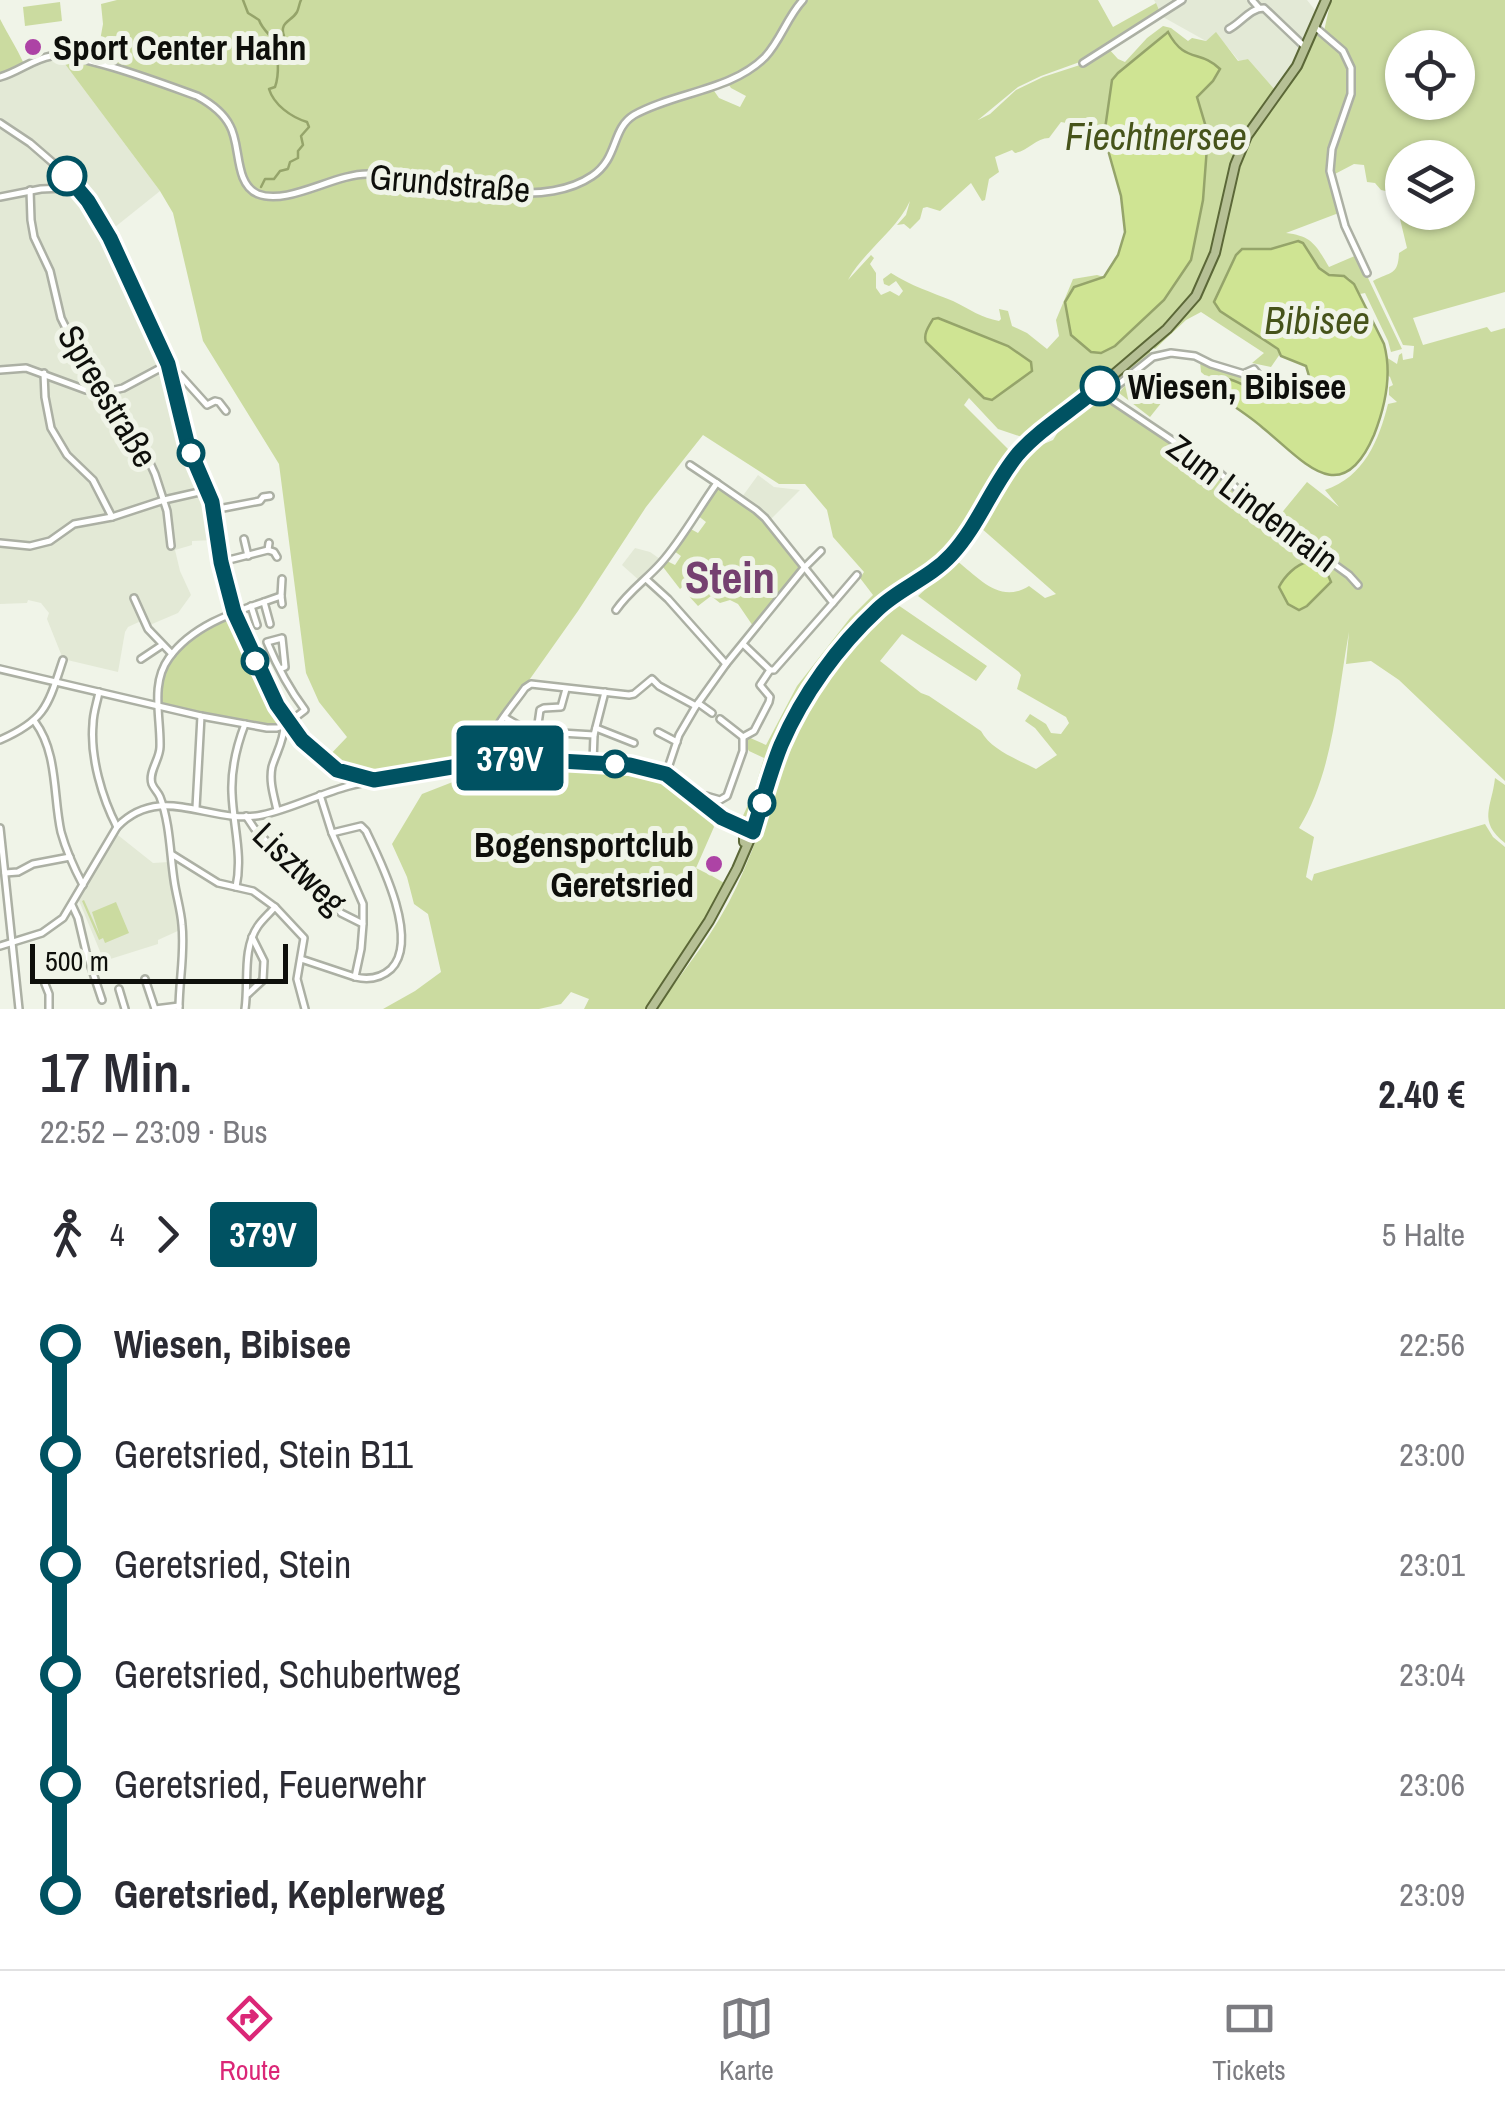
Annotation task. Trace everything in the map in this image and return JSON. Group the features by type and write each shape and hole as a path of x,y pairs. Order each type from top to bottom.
{"main road":[{"path":"652,1009 709,921 740,864 780,748 810,690 882,605 953,554 1017,456 1182,314 1204,284 1215,254 1234,165 1246,136 1297,66 1326,0"},
{"path":"732,823 745,824 759,812"},
{"path":"732,823 753,832"},
{"path":"732,823 746,837 740,864"}],"street":[{"name":"Grundstraße","path":"0,76 49,56 74,57 204,100 230,126 244,180 252,191 263,196 299,192 348,176 368,174 418,184 539,192 584,182 599,172 609,160 623,124 634,116 752,68 775,44 803,0"},
{"path":"1083,63 1182,0"},
{"path":"1252,0 1259,8"},
{"path":"1229,29 1264,8 1306,48"},
{"path":"1316,27 1343,52 1352,68 1351,94 1332,149 1330,171 1344,226 1368,273"},
{"path":"0,123 44,154 74,184 112,242 168,364 188,446 208,490 234,612 287,724 340,772 348,787"},
{"path":"0,197 74,184"},
{"name":"Spreestraße","path":"30,190 36,242 50,271 61,318 96,391 144,450 164,500 171,546"},
{"path":"1148,344 1156,356"},
{"path":"1104,396 1156,356 1171,353 1189,354 1245,373"},
{"path":"0,367 44,373 72,386 110,392 168,364"},
{"path":"44,373 51,428 67,455 93,480 112,517"},
{"path":"171,376 180,375 208,406 220,402 226,411"},
{"name":"Zum Lindenrain","path":"1096,389 1215,469 1274,522 1358,585"},
{"path":"690,465 756,510 833,603"},
{"path":"616,610 631,590 665,559 717,483"},
{"path":"0,543 30,546 50,542 74,524 208,490"},
{"path":"213,510 260,502 270,496"},
{"path":"244,539 248,556"},
{"path":"221,562 266,548"},
{"path":"266,548 277,557"},
{"path":"265,562 266,548"},
{"path":"666,774 676,742 697,705 821,550"},
{"path":"744,737 754,731 769,702 760,685 770,670 800,643 857,574"},
{"path":"145,980 155,1009 179,1008 183,929 173,855 159,794 152,784 160,748 157,705 163,667 172,654 203,628 234,612 282,600 282,579"},
{"path":"646,579 726,664"},
{"path":"134,598 148,630 172,654"},
{"path":"264,602 270,624"},
{"path":"251,606 257,624"},
{"path":"0,669 267,728 287,724 305,710 287,684 267,642 282,638 285,667 280,669"},
{"path":"742,644 770,670"},
{"path":"141,659 162,645"},
{"path":"257,664 273,656"},
{"path":"0,740 34,722 49,702 63,660"},
{"path":"489,760 489,742 529,685 634,694 652,679 712,712"},
{"path":"537,731 540,710 561,706 566,689"},
{"path":"99,692 92,726 94,750 117,827"},
{"path":"594,762 595,731 604,692"},
{"path":"196,808 201,716"},
{"path":"504,717 524,730 595,731 634,742"},
{"path":"720,719 744,737"},
{"path":"34,722 43,734 51,759 62,835 83,886"},
{"path":"236,887 240,869 231,792 236,748 245,724"},
{"path":"277,810 272,770 287,724"},
{"path":"658,732 676,742"},
{"path":"698,801 706,796 720,800 726,796 744,737"},
{"path":"0,946 42,933 64,918 117,827 146,807 260,815 374,780 506,758 637,766 666,774 732,823"},
{"path":"340,772 374,780"},
{"path":"320,795 363,904 363,924"},
{"name":"Lisztweg","path":"246,816 309,886 329,898 341,913 363,924 354,976 301,959"},
{"path":"332,833 355,826 366,831 389,882 402,938 401,954 387,973 373,978 354,976"},
{"path":"0,828 20,1009"},
{"path":"173,855 218,883 253,891 294,925 304,938 298,980 305,1009"},
{"path":"4,873 70,857"},
{"path":"72,904 102,1000"},
{"path":"245,1009 252,938 275,907"},
{"path":"248,994 264,980 264,960 252,938"},
{"path":"45,984 48,1009"},
{"path":"119,989 125,1009"}],"shaded area":[{"path":"117,0 801,0 758,61 710,85 719,98 740,107 746,96 727,82 756,66 766,56 805,0 1098,0 1113,27 1156,3 1160,12 1088,59 1018,87 978,120 1016,90 1083,64 1108,48 1125,62 1163,26 1188,41 1206,41 1216,32 1238,61 1248,59 1276,91 1238,145 1217,240 1225,237 1237,165 1246,144 1301,62 1316,32 1321,32 1338,48 1351,79 1346,108 1328,161 1334,194 1344,211 1286,233 1312,243 1329,267 1357,255 1402,349 1391,352 1365,293 1360,294 1349,278 1324,273 1298,241 1271,249 1242,249 1214,301 1220,311 1278,349 1280,354 1271,367 1252,363 1264,353 1201,312 1186,320 1155,349 1151,346 1151,355 1110,389 1105,388 1108,383 1147,349 1158,334 1098,384 1085,384 1022,437 998,429 969,398 964,405 1013,458 951,552 878,603 806,688 777,748 767,784 748,819 741,820 764,758 749,751 748,737 766,745 797,686 873,595 860,578 864,572 833,537 827,510 805,484 779,484 703,435 646,507 498,724 488,742 487,757 366,777 351,775 327,758 347,737 319,702 306,673 279,464 203,341 173,213 59,56 76,59 78,49 98,52 103,24 101,4","holes":["1166,32 1186,53 1220,70 1197,96 1208,134 1203,200 1191,260 1164,300 1115,346 1101,353 1091,352 1071,335 1065,302 1074,287 1104,277 1097,275 1073,279 1056,320 1059,336 1047,349 1012,326 1008,311 999,309 999,321 987,318 891,273 883,279 884,284 889,286 896,281 903,291 899,296 890,291 881,295 876,288 871,255 848,280 910,201 906,215 897,225 904,224 910,229 920,219 923,208 940,211 971,183 985,200 989,179 999,172 995,157 1012,150 1020,152 1049,138 1061,122 1081,129 1083,122 1089,122 1094,132 1104,136 1114,77","210,102 231,125 243,177 253,190 262,194 287,194 355,174 382,176 353,177 284,197 261,197 244,185 228,125 207,105","933,319 1008,346 1031,362 1032,371 988,400 926,342"]},
{"path":"1154,0 1307,0 1319,15 1302,56 1276,91 1248,59 1239,61 1216,33 1206,41 1163,17"},
{"path":"1331,0 1505,0 1505,292 1413,318 1423,345 1487,327 1491,332 1505,328 1505,781 1399,680 1371,661 1346,664 1349,632 1327,758 1299,828 1314,837 1306,877 1312,881 1314,874 1485,824 1505,847 1505,1009 656,1009 729,903 763,821 779,759 793,729 840,654 873,618 898,605 987,666 976,681 902,634 880,661 921,693 981,731 998,749 1036,769 1057,755 1025,721 1030,714 1046,724 1051,733 1061,734 1069,723 1066,717 1017,689 1019,672 918,596 957,561 1000,591 1019,591 1029,586 1045,598 1056,594 981,528 1012,467 1032,449 1053,440 1097,401 1099,405 1104,400 1111,402 1214,469 1267,517 1348,576 1349,571 1275,521 1307,482 1339,507 1325,490 1360,467 1380,431 1388,404 1397,402 1389,395 1393,385 1386,374 1386,357 1397,364 1402,353 1403,360 1413,358 1414,346 1403,345 1373,281 1395,269 1399,253 1407,248 1403,230 1475,230 1475,140 1385,140 1385,191 1367,182 1364,165 1354,164 1333,175 1331,162 1353,76 1338,44 1324,31"},
{"path":"60,2 62,21 25,26 23,7"},
{"path":"0,19 24,64 0,74"},
{"path":"59,56 160,191 110,231 92,200 68,171 12,126 7,132 43,158 73,188 108,242 167,366 180,424 210,507 215,540 192,541 192,545 175,550 191,595 178,613 145,627 141,621 128,627 118,672 63,659 47,619 49,613 41,603 28,600 0,604 0,80 41,60"},
{"path":"1200,362 1256,381 1292,388 1282,396 1270,398 1215,377 1209,379 1201,372"},
{"path":"1131,378 1162,402 1150,417 1119,393"},
{"path":"758,475 774,487 800,490 770,520 742,497"},
{"path":"719,487 753,511 799,567 753,626 738,604 730,600 720,603 711,596 698,606 687,594 691,590 686,584 680,589 663,567 667,561 675,565 681,556 674,551 689,528 698,533 706,522 697,515"},
{"path":"635,548 660,559 640,581 622,565"},
{"path":"232,618 282,723 270,726 158,704 164,674 173,657 196,637"},
{"path":"506,760 633,768 665,775 679,784 711,819 714,827 696,868 706,873 706,859 720,857 722,869 712,876 726,884 708,921 650,1009 584,1009 589,999 571,992 561,1004 539,1009 383,1009 441,972 428,914 414,904 392,844 422,794 468,776 478,765"},
{"path":"1495,778 1505,785 1505,843 1489,820"},
{"path":"114,832 153,863 169,862 180,930 158,940 158,944 104,961 77,896"},
{"path":"84,900 100,936 92,912 116,902 129,933 105,943 103,938 99,940"}],"water":[{"name":"Fiechtnersee","path":"1168,32 1180,48 1220,69 1197,97 1208,134 1203,200 1191,260 1164,300 1115,346 1101,353 1091,352 1071,335 1065,302 1074,287 1104,277 1118,255 1125,232 1121,196 1104,136 1112,80"},
{"name":"Bibisee","path":"1298,241 1319,268 1329,275 1344,276 1354,284 1386,355 1386,390 1374,435 1361,458 1348,471 1335,475 1307,465 1207,385 1209,379 1222,378 1281,398 1308,384 1306,366 1281,356 1278,349 1220,311 1214,302 1242,249 1271,249"},
{"path":"938,318 1008,346 1031,362 1032,371 992,400 984,398 926,342 928,327"},
{"path":"1308,562 1328,575 1331,582 1299,610 1288,604 1279,587 1299,565"}],"waterway":[{"path":"243,0 248,13 259,20 278,49"},
{"path":"278,43 284,36 284,25 297,12 301,0"},
{"path":"261,187 265,179 274,179 298,158 303,145 301,136 309,127 271,95 269,89 277,82 278,51"}],"bus line":[{"name":"379V","path":"67,176 88,201 110,238 168,364 188,446 212,502 230,599 257,664 280,710 302,740 337,770 359,777 374,780 506,758 630,765 666,774 727,822 753,832 780,748 821,674 882,605 953,554 1017,456 1100,386"}],"place":[{"name":"Sport Center Hahn","path":"33,47"},
{"name":"Wiesen, Bibisee","path":"1100,386"},
{"name":"Bogensportclub Geretsried","path":"714,864"}],"district":[{"name":"Stein","path":"730,576"}]}
